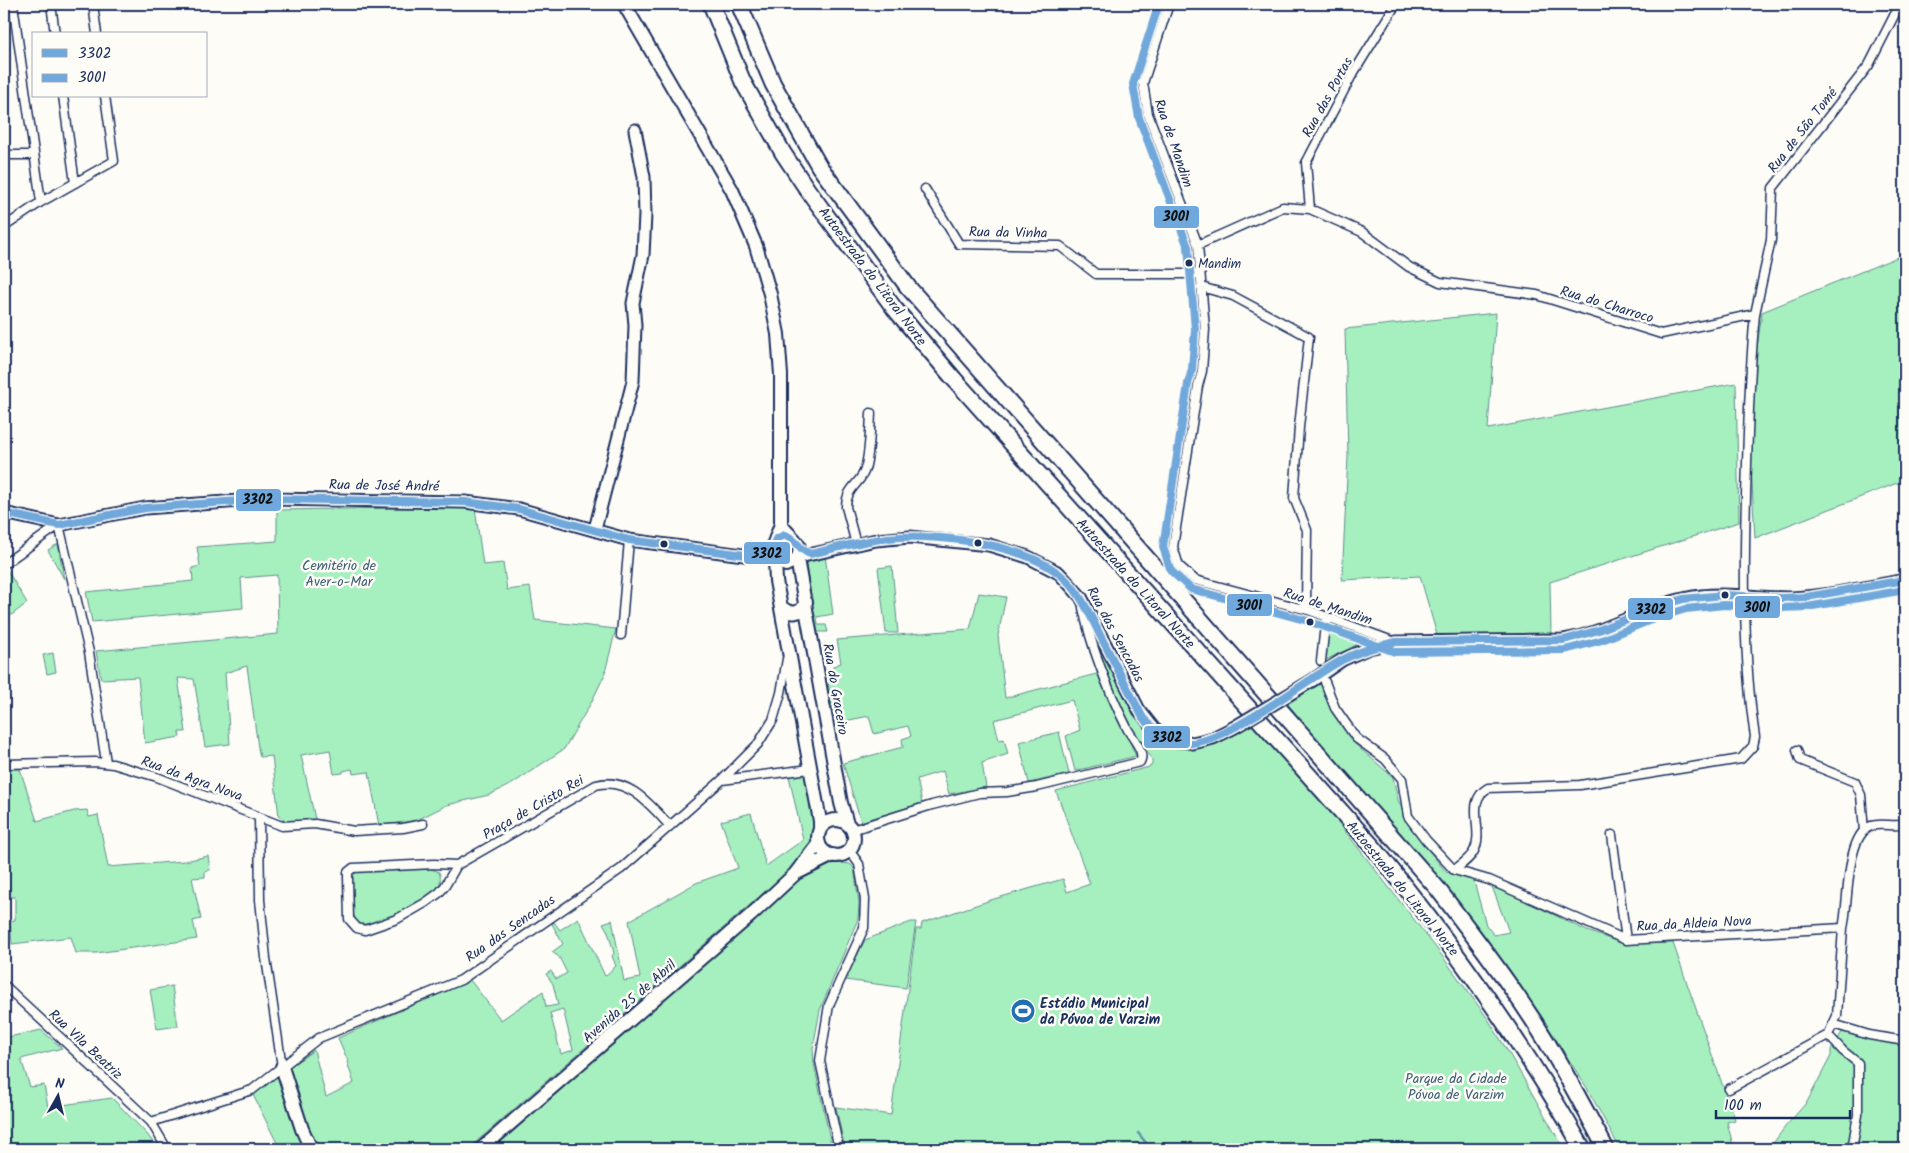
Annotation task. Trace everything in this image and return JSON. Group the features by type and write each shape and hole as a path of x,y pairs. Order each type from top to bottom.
{"highway":[{"name":"Autoestrada do Litoral Norte","path":"711,4 743,82 783,153 894,308 954,380 1374,848 1424,910 1505,1022 1558,1104 1583,1149"},
{"name":"Autoestrada do Litoral Norte","path":"739,4 773,84 819,166 908,287 1437,888 1487,954 1534,1021 1606,1149"}],"main road":[{"path":"624,4 732,190 756,246 770,294 778,334 780,375 781,524 771,554 820,820 819,836 824,851 833,855"},
{"path":"781,524 790,537"},
{"path":"782,536 790,537 797,541 801,558 786,565 771,554 782,536"},
{"name":"Rua do Graceiro","path":"801,558 806,602 841,803 850,827"},
{"path":"781,607 794,614 801,610 806,602"},
{"path":"819,836 827,822 838,820 850,827 854,840 849,850"},
{"name":"Avenida 25 de Abril","path":"481,1149 744,921 795,874 819,836"},
{"name":"Avenida 25 de Abril","path":"795,874 833,855 839,855 849,850"},
{"path":"282,1067 302,1129 311,1149"}],"street":[{"path":"13,4 41,202"},
{"path":"51,4 55,32"},
{"path":"93,4 97,32"},
{"name":"Rua de Mandim","path":"1169,4 1143,83 1148,114 1198,245 1204,328 1202,371 1198,386 1173,548 1179,566 1195,580 1306,609 1396,642"},
{"name":"Rua das Portas","path":"1310,210 1306,164 1351,78 1396,4"},
{"name":"Rua de São Tomé","path":"1755,314 1771,240 1773,188 1869,65 1900,4"},
{"path":"63,98 75,183"},
{"path":"4,227 41,202 114,161 105,98"},
{"path":"595,529 632,381 635,325 633,303 643,255 646,215 644,177 635,130"},
{"path":"4,152 5,155 33,155"},
{"name":"Rua da Vinha","path":"925,189 959,244 1060,246 1096,274 1200,274"},
{"name":"Rua do Charroco","path":"1198,245 1283,207 1310,210 1362,232 1409,266 1440,282 1537,296 1661,334 1755,314"},
{"path":"1201,287 1234,296 1309,337 1299,427 1294,498 1307,530 1306,609"},
{"path":"1325,682 1335,708 1356,738 1385,759 1402,780 1408,816 1426,840 1454,870 1468,860 1475,849 1477,840 1476,801 1479,793 1488,788 1590,783 1741,759 1748,754 1753,746 1755,737 1748,682 1744,595 1750,364 1755,314"},
{"path":"856,544 846,501 849,491 865,469 871,413"},
{"name":"Rua de José André","path":"4,513 59,525 146,508 267,499 465,502 519,508 629,540 771,554"},
{"path":"4,564 59,525 89,652 106,762"},
{"name":"Rua das Sencadas","path":"801,558 889,538 919,537 997,547 1028,557 1050,567 1067,580 1081,597 1139,710 1154,729 1168,738 1193,743 1213,738 1234,728 1342,660 1368,648 1396,642 1564,640 1585,637 1674,601 1701,596 1744,595 1770,598 1817,596 1905,580"},
{"path":"621,635 629,540"},
{"path":"850,827 979,793 1020,791 1140,762 1142,758 1141,753 1127,728 1094,650 1081,597"},
{"path":"1321,661 1326,616"},
{"name":"Rua das Sencadas","path":"151,1122 252,1090 326,1034 406,1004 466,976 621,869 722,780 758,744 773,720 781,693 789,646"},
{"path":"1797,750 1800,760 1855,782 1861,795 1864,831"},
{"name":"Rua da Agra Nova","path":"4,764 106,762 157,776 282,826 315,824 354,831 403,828 423,824"},
{"path":"722,780 810,768"},
{"name":"Praça de Cristo Rei","path":"457,865 440,892 397,919 365,930 357,928 349,919 348,872 353,868 457,865 599,784 613,784 638,794 670,826"},
{"path":"259,817 260,900 266,958 282,1067"},
{"path":"1729,1089 1828,1035 1837,1016 1843,928 1852,851 1864,831 1869,827 1905,824"},
{"path":"1612,836 1626,940"},
{"path":"839,1149 820,1061 829,1006 864,928 865,899 859,864 849,850"},
{"name":"Rua da Aldeia Nova","path":"1454,870 1489,880 1626,940 1843,928"},
{"name":"Rua Vila Beatriz","path":"4,985 151,1122 167,1149"},
{"path":"1833,1024 1869,1035 1905,1040"},
{"path":"1828,1035 1858,1063 1858,1115 1852,1149"}],"green space":[{"path":"1905,254 1905,480 1755,538 1748,412 1762,312"},
{"path":"1496,313 1488,429 1736,383 1739,522 1550,582 1551,633 1437,635 1420,576 1342,580 1348,456 1345,329"},
{"name":"Cemitério de Aver-o-Mar","path":"475,508 483,565 503,563 507,590 530,587 535,620 616,629 604,676 591,703 564,749 512,784 489,795 447,805 417,820 379,826 369,772 353,774 352,769 334,774 330,750 301,755 315,819 282,822 283,819 279,817 272,756 260,757 247,666 225,673 230,744 205,747 194,679 178,678 186,732 179,732 180,737 145,743 138,677 101,679 96,651 278,634 277,575 241,578 243,608 92,622 86,592 193,581 192,568 200,566 197,547 277,541 277,510"},
{"path":"58,544 64,579 48,550"},
{"path":"825,555 833,614 817,617 818,625 826,625 828,632 815,632 806,564 808,561"},
{"path":"892,566 898,633 886,633 878,568"},
{"path":"6,568 27,603 4,621 4,569"},
{"path":"979,593 1006,597 998,635 1005,698 1100,673 1136,756 1075,771 1066,736 1080,730 1072,700 994,720 999,740 1004,739 1008,754 982,763 986,787 949,794 943,771 917,779 922,803 861,822 843,763 903,747 902,739 911,736 908,726 874,734 869,716 835,723 828,684 833,682 833,666 841,663 837,640 970,629"},
{"path":"1328,624 1366,640 1324,661"},
{"name":"Parque da Cidade Póvoa de Varzim","path":"1095,634 1137,718 1158,742 1184,749 1204,747 1229,738 1253,725 1335,818 1437,949 1488,1019 1564,1149 845,1149 836,1107 891,1115 916,929 921,929 922,923 1063,879 1067,892 1090,884 1056,791 1152,765 1151,758 1135,736 1117,700"},
{"path":"53,653 56,672 47,674 43,655"},
{"path":"1320,679 1327,702 1355,744 1393,777 1398,800 1410,827 1446,872 1473,878 1486,925 1494,935 1509,932 1491,884 1587,931 1616,941 1625,943 1673,943 1726,1095 1730,1101 1735,1120 1727,1122 1734,1149 1620,1149 1587,1088 1555,1038 1287,703"},
{"path":"1059,732 1069,774 1029,783 1019,742"},
{"path":"4,769 20,769 37,821 74,811 87,810 89,817 98,815 108,867 185,861 208,856 210,870 205,871 205,877 192,878 201,919 193,921 197,939 96,953 76,953 71,937 12,944 10,921 15,920 15,897 5,897 4,885"},
{"path":"808,774 814,818 812,838 803,859 468,1149 318,1149 314,1145 288,1068 314,1050 326,1097 354,1083 348,1061 338,1038 470,980 501,1020 543,991 546,1007 558,1005 553,984 546,974 551,971 556,979 567,973 559,957 552,952 563,944 552,924 554,922 560,930 578,918 605,976 616,966 612,956 614,953 608,932 603,923 612,920 624,981 640,978 629,921 696,883 738,868 721,821 751,813 766,866 803,840 789,776","holes":["563,1009 573,1050 561,1054 550,1013"]},
{"path":"826,861 850,864 854,868 859,903 858,919 820,1010 813,1048 814,1064 832,1149 493,1149 798,878"},
{"path":"429,868 439,872 440,881 438,887 424,899 413,906 375,922 366,924 356,921 353,912 352,884 356,872"},
{"path":"911,922 916,922 906,988 845,980 865,940"},
{"path":"172,986 178,1026 157,1029 150,990"},
{"path":"41,1030 62,1048 21,1059 30,1087 44,1085 48,1107 112,1098 147,1134 158,1149 4,1149 4,1038"},
{"path":"1842,1032 1894,1041 1905,1045 1905,1149 1769,1149 1807,1102 1831,1056 1831,1049 1838,1043"},
{"path":"280,1074 303,1149 280,1149 253,1095"}],"waterway":[{"path":"1138,1133 1151,1149"}],"transit line":[{"name":"3001","path":"1159,4 1133,84 1139,118 1188,247 1195,329 1192,369 1188,384 1163,547 1171,571 1191,589 1308,621 1395,652 1565,650 1602,640 1653,619 1686,609 1724,605 1780,608 1807,607 1905,590"},
{"name":"3302","path":"4,513 59,525 145,508 267,499 465,502 519,509 629,540 761,557 771,551 776,539 785,535 810,554 888,538 933,537 986,544 1035,560 1055,571 1071,585 1088,610 1143,718 1167,738 1185,743 1201,741 1242,723 1342,660 1362,651 1396,642 1564,640 1599,630 1683,599 1724,595 1781,598 1806,597 1905,580"}],"place":[{"name":"Mandim","path":"1189,263"},
{"name":"Estádio Municipal da Póvoa de Varzim","path":"1023,1011"}]}
